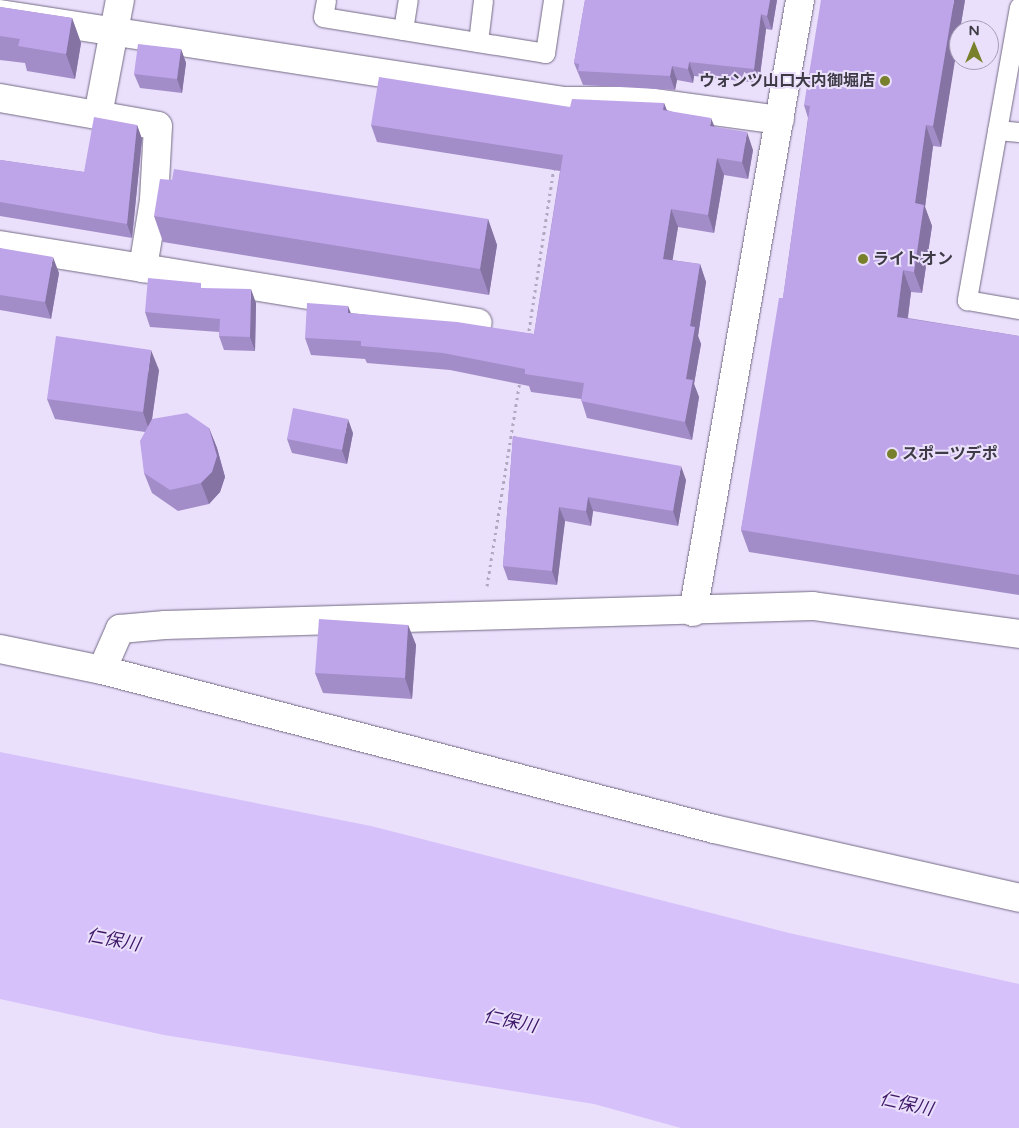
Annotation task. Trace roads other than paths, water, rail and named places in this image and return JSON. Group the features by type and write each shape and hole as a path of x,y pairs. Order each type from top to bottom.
{"street":[{"path":"98,115 116,33 120,0"},
{"path":"693,612 800,0"},
{"path":"0,14 564,101 640,101 780,120"},
{"path":"0,98 158,126 154,200 143,268"},
{"path":"0,245 478,323"},
{"path":"102,670 120,629 693,612 813,606 1019,634"},
{"path":"0,649 102,670 714,829 1019,898"}],"lane":[{"path":"326,0 324,18 545,53 553,0"},
{"path":"403,30 408,0"},
{"path":"478,42 483,0"},
{"path":"1019,7 967,300 1019,309"},
{"path":"997,130 1019,132"}],"water":[{"name":"仁保川","path":"0,752 371,826 789,933 1019,984 1019,1128 681,1128 594,1104 164,1035 0,999"}],"place":[{"name":"ウォンツ山口大内御堀店","path":"885,81"},
{"name":"ライトオン","path":"863,259"},
{"name":"スポーツデポ","path":"892,454"}]}
